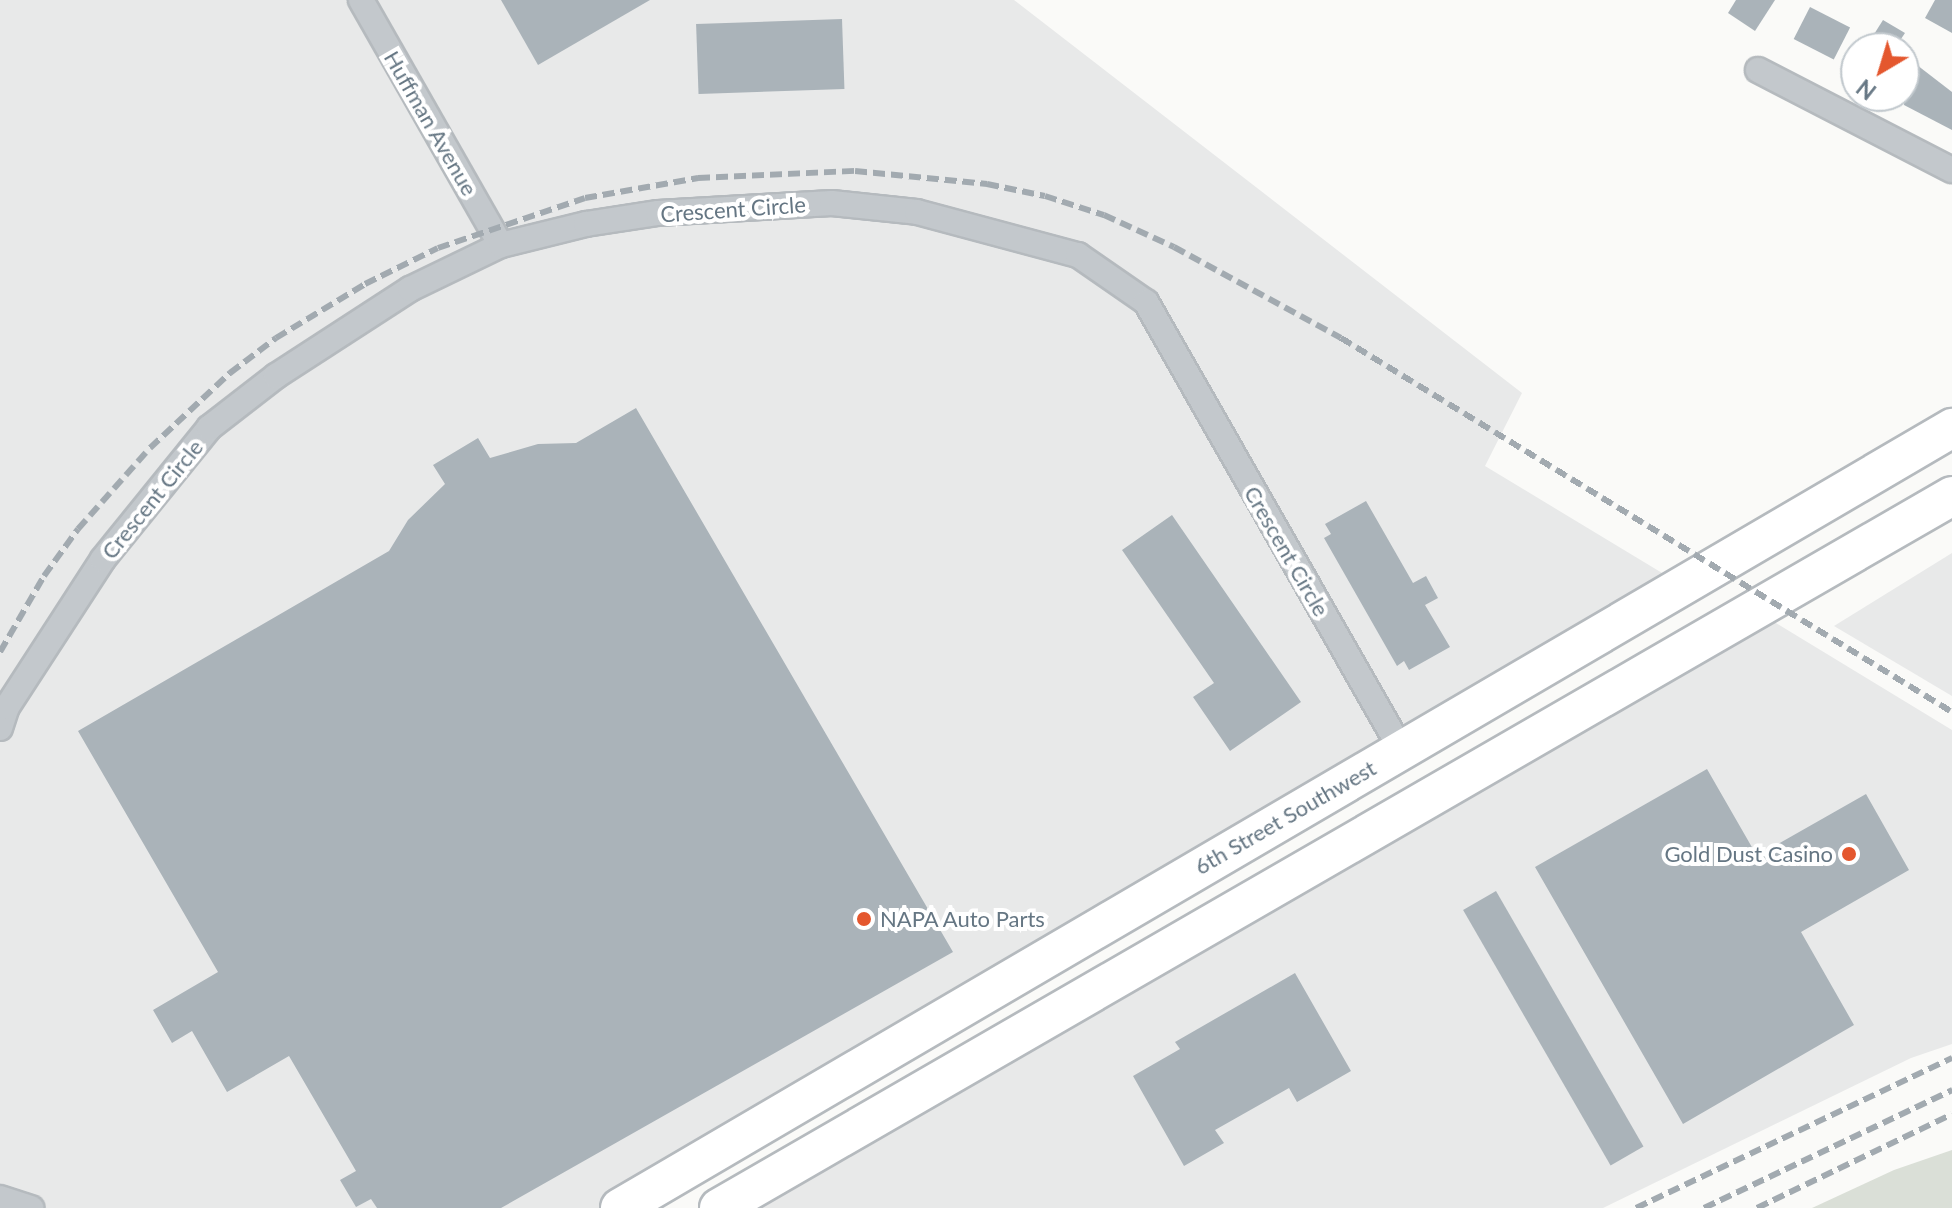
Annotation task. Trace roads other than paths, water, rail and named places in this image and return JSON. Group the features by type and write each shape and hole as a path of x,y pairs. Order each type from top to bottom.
{"main road":[{"name":"6th Street Southwest","path":"620,1208 1952,428"},
{"path":"719,1208 1952,496"}],"street":[{"name":"Huffman Avenue","path":"361,0 501,245"},
{"path":"1758,70 1952,170"},
{"name":"Crescent Circle","path":"0,728 7,707 103,559 209,428 276,376 410,289 501,245 586,224 658,213 832,203 917,212 1078,255 1146,302 1401,749"},
{"path":"0,1198 31,1208"}],"railway":[{"path":"0,652 44,576 78,529 150,448 230,373 276,338 365,284 438,248 585,198 698,178 855,171 987,184 1045,196 1104,215 1174,247 1341,338 1952,712"},
{"path":"1636,1208 1952,1058"},
{"path":"1704,1208 1952,1090"},
{"path":"1757,1208 1952,1114"}],"place":[{"name":"Gold Dust Casino","path":"1849,854"},
{"name":"NAPA Auto Parts","path":"864,919"}]}
